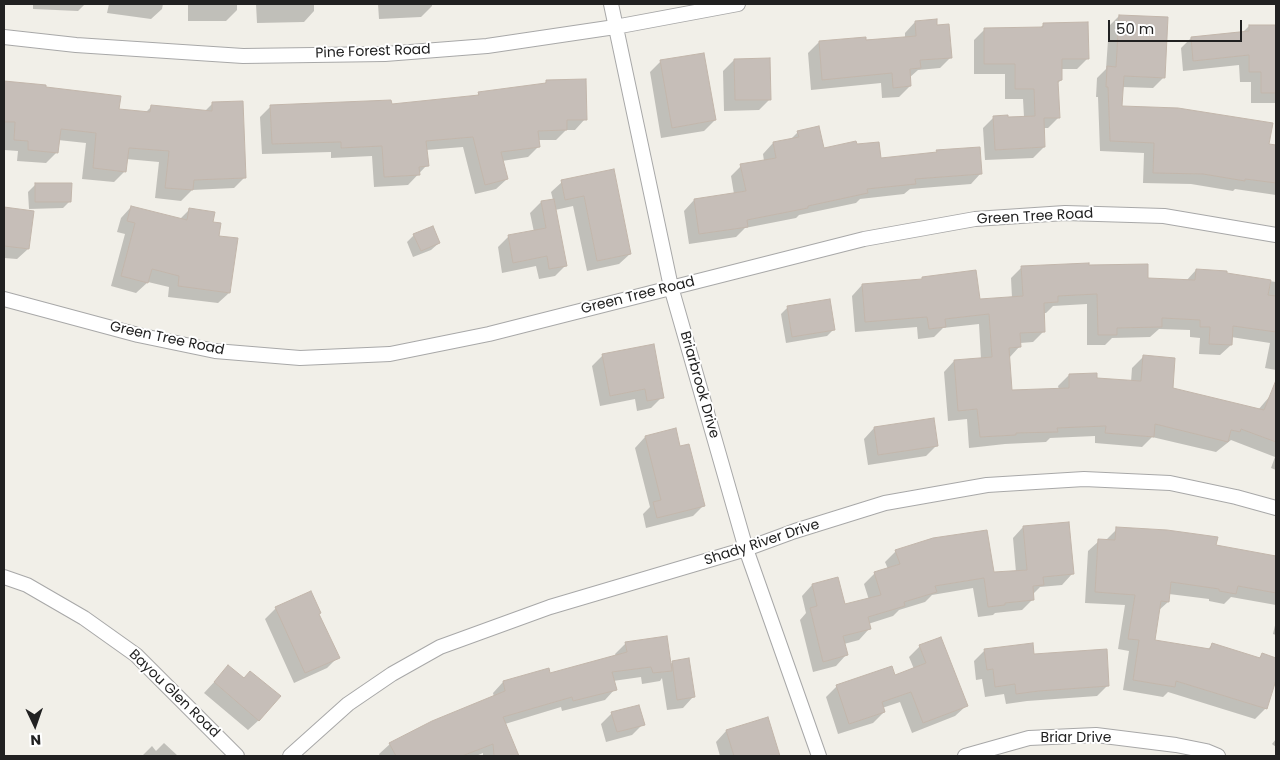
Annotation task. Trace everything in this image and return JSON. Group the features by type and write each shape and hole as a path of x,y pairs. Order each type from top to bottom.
{"street":[{"name":"Briarbrook Drive","path":"611,4 671,287 746,549 819,756"},
{"name":"Pine Forest Road","path":"4,37 76,45 252,56 385,54 478,47 615,27 738,4"},
{"name":"Green Tree Road","path":"4,299 138,335 215,351 300,358 390,354 488,334 864,239 975,219 1065,213 1164,216 1276,235"},
{"name":"Shady River Drive","path":"290,756 348,704 392,674 440,647 550,607 746,549 795,531 885,503 987,485 1084,479 1170,482 1276,508"},
{"name":"Bayou Glen Road","path":"4,576 27,585 84,618 136,656 237,756"},
{"name":"Briar Drive","path":"965,756 1029,738 1096,735 1176,745 1206,751 1218,756"}],"building":[{"path":"1119,15 1168,17 1165,78 1124,76 1122,106 1178,108 1273,123 1269,144 1276,145 1276,183 1245,179 1245,181 1203,174 1153,173 1154,143 1110,141 1108,87 1106,87 1107,66 1116,67"},
{"path":"937,19 937,25 949,24 952,58 920,60 921,68 910,69 911,86 893,88 892,73 822,80 819,41 866,37 866,40 916,36 915,21"},
{"path":"1088,22 1089,59 1062,59 1062,80 1058,81 1060,118 1044,118 1045,147 995,150 993,116 1035,116 1034,89 1015,89 1015,64 984,64 984,28 1043,27 1043,23"},
{"path":"1249,25 1276,25 1276,93 1261,93 1261,72 1249,72 1249,55 1193,61 1191,37 1249,31"},
{"path":"704,53 716,120 672,128 660,60"},
{"path":"770,58 771,100 735,100 734,59"},
{"path":"586,79 587,120 567,120 567,130 538,131 540,147 501,152 508,179 485,185 473,137 426,141 429,166 419,167 420,175 384,177 382,146 341,148 341,142 272,144 270,105 391,100 392,104 479,95 478,92 546,83 546,80"},
{"path":"4,81 121,96 119,109 150,112 151,105 212,111 212,102 243,101 246,178 194,180 193,190 165,188 169,151 129,148 126,172 93,168 96,133 61,129 58,153 28,150 28,141 14,140 15,122 4,122"},
{"path":"819,126 824,148 856,141 857,144 879,142 881,158 937,152 936,150 980,147 982,174 915,179 916,184 867,189 868,193 808,206 808,208 747,220 748,227 699,234 694,199 746,191 740,164 776,158 773,142 799,137 797,131"},
{"path":"614,169 631,254 597,261 584,196 565,200 561,180"},
{"path":"35,183 72,183 71,202 35,202"},
{"path":"554,199 567,266 549,269 547,256 513,263 508,235 546,228 541,201"},
{"path":"131,206 187,220 189,208 215,212 213,222 221,223 219,236 238,238 230,293 178,286 179,276 152,269 148,283 121,276 135,223 127,221"},
{"path":"4,207 34,211 29,249 4,246"},
{"path":"433,226 440,243 421,251 413,234"},
{"path":"1089,263 1089,265 1148,264 1148,278 1195,280 1196,269 1227,271 1227,273 1271,280 1268,295 1276,296 1276,332 1233,326 1232,345 1209,344 1210,327 1200,327 1200,320 1162,318 1162,327 1117,328 1117,335 1098,335 1097,294 1058,296 1058,302 1044,303 1045,332 1020,333 1021,347 1009,348 1012,390 1069,388 1069,374 1097,373 1097,378 1141,381 1143,355 1175,358 1173,388 1264,410 1276,380 1276,442 1241,429 1240,432 1231,430 1228,442 1155,424 1154,437 1105,433 1106,426 1057,428 1058,432 1016,433 1016,435 980,437 977,409 958,411 954,360 992,357 989,314 945,319 946,327 929,329 927,317 865,322 862,284 922,279 922,277 976,270 980,299 1023,296 1021,266"},
{"path":"830,299 835,330 792,337 787,306"},
{"path":"654,344 664,398 647,401 645,389 610,396 602,354"},
{"path":"934,418 938,446 878,455 874,427"},
{"path":"676,428 680,446 689,444 705,506 657,518 653,502 661,500 645,436"},
{"path":"1069,522 1074,574 1043,577 1044,585 1033,586 1034,600 988,607 984,578 935,586 937,592 904,602 905,606 868,617 871,629 843,636 848,655 823,662 810,608 817,606 812,584 838,577 845,604 881,595 874,572 900,564 895,550 933,538 987,530 994,572 1027,570 1023,526"},
{"path":"1116,527 1167,530 1218,537 1216,545 1276,556 1276,593 1238,586 1236,594 1219,591 1219,589 1171,582 1169,602 1161,601 1155,640 1210,649 1212,643 1260,658 1262,653 1276,658 1276,680 1267,709 1176,681 1175,687 1133,680 1139,640 1128,639 1135,595 1095,592 1098,539 1115,540"},
{"path":"311,591 321,613 319,614 340,658 305,673 275,607"},
{"path":"667,636 672,671 653,673 651,667 612,672 617,690 573,701 572,697 503,717 519,756 494,756 493,744 462,756 396,756 389,743 432,721 505,691 503,681 549,668 550,673 627,652 625,642"},
{"path":"941,637 968,706 923,723 911,692 882,702 885,712 849,724 836,685 892,666 895,675 926,663 919,645"},
{"path":"1033,643 1034,654 1107,649 1109,686 1016,694 1015,684 995,687 993,669 987,670 984,649"},
{"path":"689,658 695,697 677,700 672,661"},
{"path":"228,665 244,678 250,671 281,696 259,721 214,682"},
{"path":"639,705 645,725 617,732 611,712"},
{"path":"768,717 780,756 734,756 726,730"}]}
